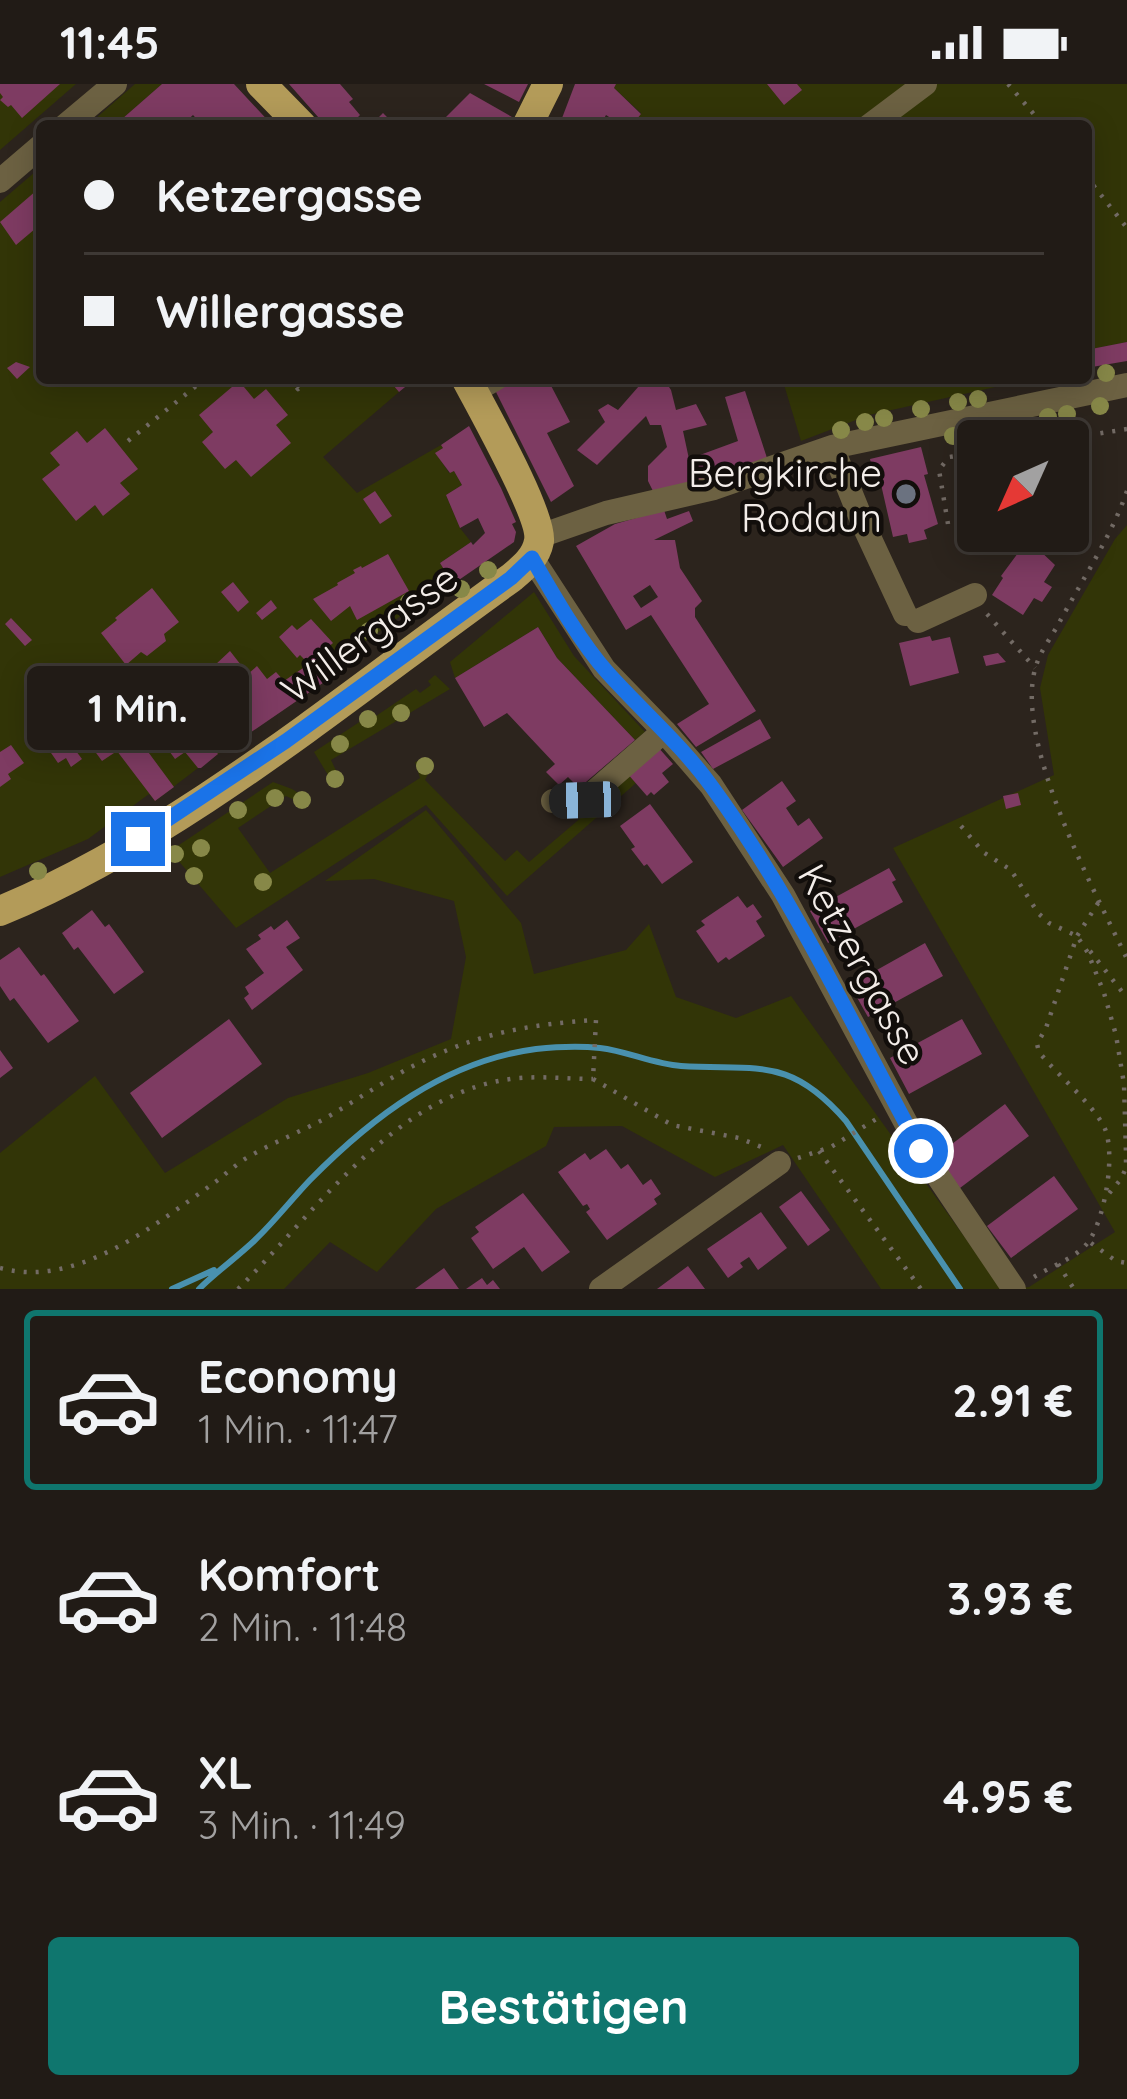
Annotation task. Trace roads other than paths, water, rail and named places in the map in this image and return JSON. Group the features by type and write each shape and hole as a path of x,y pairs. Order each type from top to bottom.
{"main road":[{"path":"261,84 296,120"},
{"path":"530,120 548,84"},
{"name":"Ketzergasse","path":"479,384 529,505 536,547"},
{"name":"Willergasse","path":"0,911 106,859 206,796 511,578 536,547"}],"street":[{"path":"72,120 115,84"},
{"path":"877,120 926,84"},
{"path":"0,181 36,151"},
{"name":"Willergasse","path":"536,547 605,513 714,488 832,446 1127,385"},
{"path":"832,446 864,526 911,618 976,595"},
{"name":"Ketzergasse","path":"536,547 604,669 711,785 783,895 921,1151 1013,1289"},
{"path":"553,801 585,800 664,730"},
{"path":"601,1289 779,1163"}],"waterway":[{"path":"199,1289 254,1241 334,1157 412,1095 503,1055 576,1047 671,1065 771,1071 807,1085 846,1121 960,1289"},
{"path":"172,1289 214,1270"}],"place":[{"name":"Bergkirche Rodaun","path":"906,494"}]}
